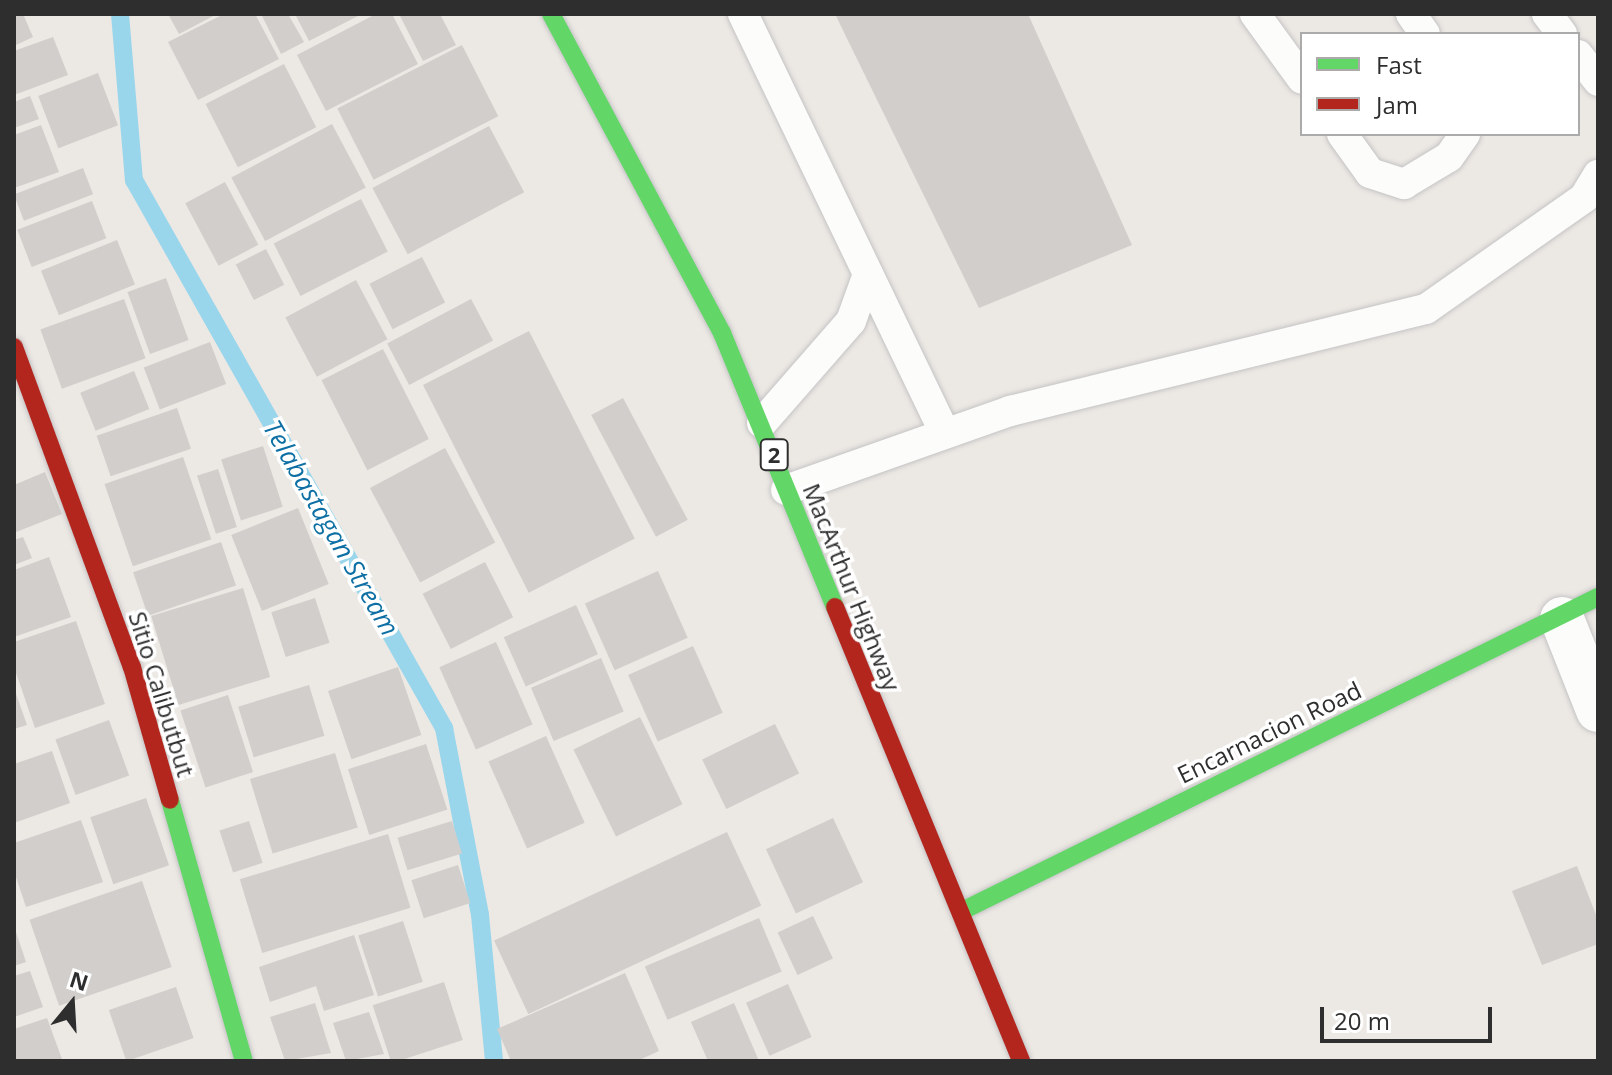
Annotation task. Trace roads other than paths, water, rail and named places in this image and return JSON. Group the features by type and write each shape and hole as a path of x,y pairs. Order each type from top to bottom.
{"main road":[{"name":"MacArthur Highway","path":"551,14 658,205 762,423 786,490 962,911 1021,1061"},
{"name":"Sitio Calibutbut","path":"14,347 132,667 244,1061"},
{"name":"Encarnacion Road","path":"962,911 1580,608"}],"street":[{"path":"1580,608 1598,710"}],"lane":[{"path":"743,14 944,432"},
{"path":"1255,14 1300,76"},
{"path":"1411,14 1424,32"},
{"path":"1547,14 1560,32"},
{"path":"1580,58 1598,81"},
{"path":"1343,136 1370,173 1404,184 1449,157 1464,136"},
{"path":"786,490 944,432 1426,309 1584,198 1598,175"},
{"path":"762,423 851,321 868,274"}],"waterway":[{"name":"Telabastagan Stream","path":"120,14 134,180 444,728 480,915 494,1061"}]}
